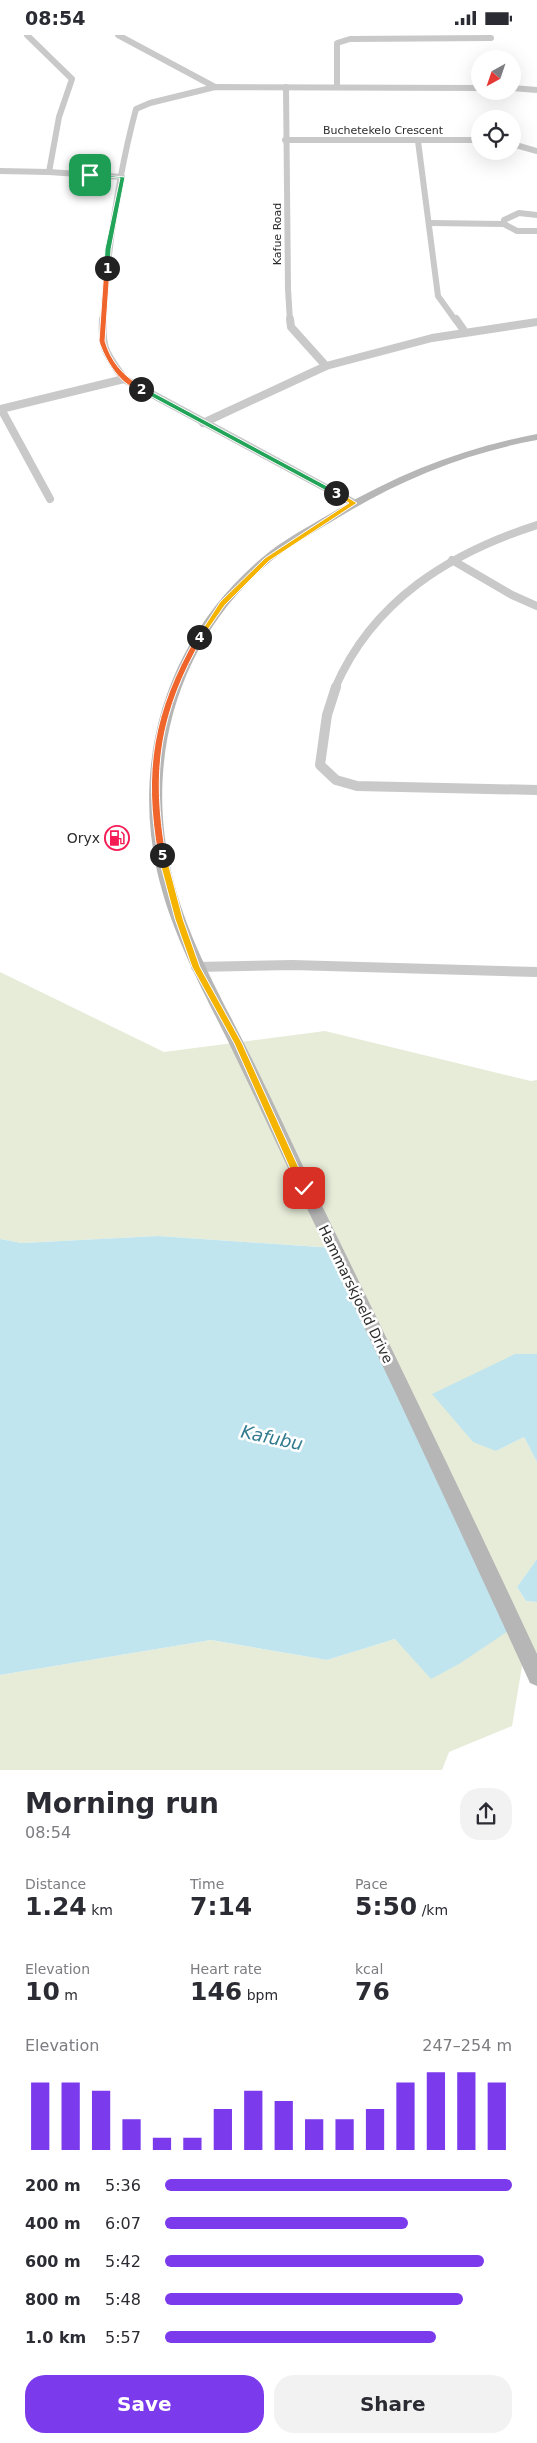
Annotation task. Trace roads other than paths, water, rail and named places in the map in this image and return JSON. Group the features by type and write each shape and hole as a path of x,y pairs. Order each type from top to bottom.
{"main road":[{"name":"Hammarskjoeld Drive","path":"537,437 462,456 416,471 354,503 267,559 223,603 189,653 162,721 155,769 156,822 163,863 179,919 196,967 238,1043 304,1188 404,1391 537,1676"}],"street":[{"path":"27,35 72,79 59,117 50,172"},
{"path":"118,35 215,87"},
{"path":"337,86 337,43 340,41 414,37 492,38"},
{"path":"354,503 124,379 104,349 102,341 108,249 127,143 136,109 150,103 215,87 471,88"},
{"name":"Kafue Road","path":"286,87 285,140 288,289 291,327 326,366"},
{"path":"521,89 537,90"},
{"name":"Buchetekelo Crescent","path":"285,140 471,140"},
{"path":"418,141 438,296 465,332"},
{"path":"521,146 536,150"},
{"path":"0,171 122,177"},
{"path":"504,224 507,216 514,214 537,215"},
{"path":"430,223 504,224 516,231 537,231"},
{"path":"203,423 326,366 432,337 537,322"},
{"path":"50,499 1,408 124,379"},
{"path":"537,525 509,534 452,560 396,600 350,660 336,686 327,715 320,765 327,775 340,783 357,786 537,790"},
{"path":"452,560 512,595 537,606"},
{"path":"196,967 292,965 537,972"}],"water":[{"name":"Kafubu","path":"158,1236 334,1248 514,1627 459,1664 431,1679 395,1639 327,1660 211,1640 0,1675 0,1239 22,1243"},
{"path":"515,1354 537,1354 537,1462 524,1437 496,1451 473,1442 432,1394"},
{"path":"537,1559 537,1602 526,1601 517,1587"}],"place":[{"name":"Oryx","path":"117,838"}]}
